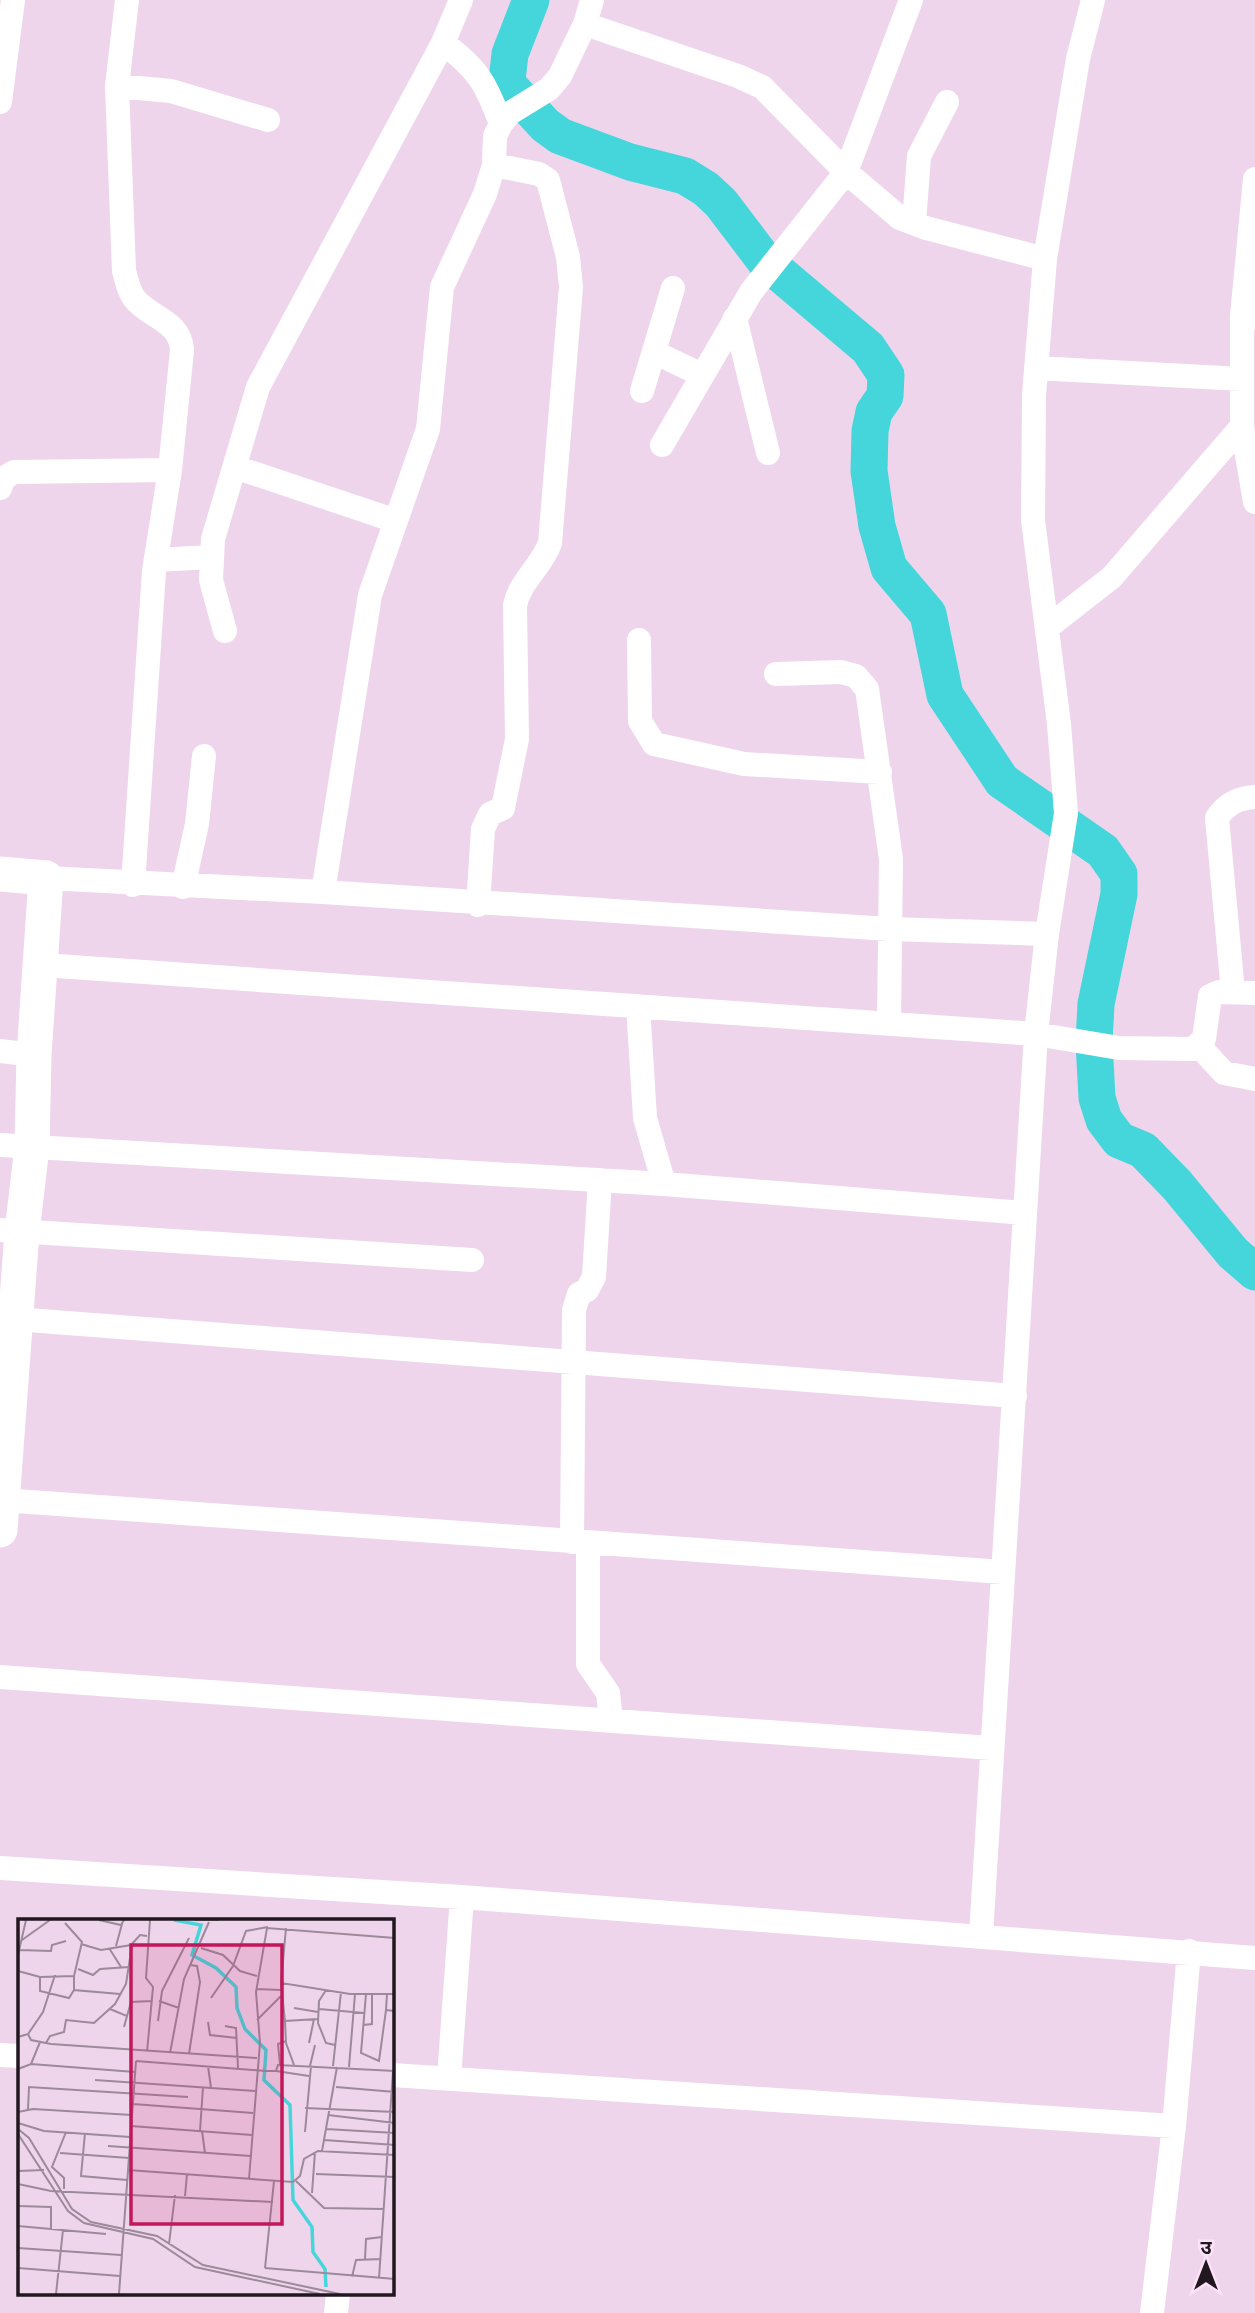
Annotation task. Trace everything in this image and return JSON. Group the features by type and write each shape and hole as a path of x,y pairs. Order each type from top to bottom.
{"street":[{"path":"0,4 11,0 0,102"},
{"path":"127,0 117,86 124,271 128,289 136,301 177,331 181,340 170,470 156,560 133,885"},
{"path":"225,631 211,580 213,538 258,387 443,43 461,0"},
{"path":"323,892 370,595 428,429 442,287 485,194 494,164 495,136 505,118 539,95 560,76 585,24 592,0"},
{"path":"662,445 751,292 846,173 911,0"},
{"path":"981,1936 1036,1034 1047,933 1066,813 1048,627 1032,520 1036,368 1045,259 1078,59 1093,0"},
{"path":"585,24 738,76 762,87 846,173 900,218 1045,259"},
{"path":"443,43 475,68 505,118"},
{"path":"117,86 171,91 268,120"},
{"path":"914,223 919,156 947,102"},
{"path":"478,905 483,829 490,814 503,808 517,739 515,605 518,594 546,554 550,543 571,306 568,257 548,180 539,174 494,164"},
{"path":"1255,179 1242,379 1242,426 1255,502"},
{"path":"642,391 673,288"},
{"path":"735,318 768,453"},
{"path":"654,352 702,375"},
{"path":"1036,368 1242,379"},
{"path":"1048,627 1112,577 1242,426"},
{"path":"234,467 397,521"},
{"path":"0,488 4,478 15,472 170,470"},
{"path":"156,560 211,558"},
{"path":"639,640 640,721 654,744 744,764 880,772"},
{"path":"776,674 841,671 856,676 867,689 891,859 889,1023"},
{"path":"184,887 197,824 204,756"},
{"path":"43,965 1036,1034 1118,1048 1193,1049 1204,1039 1210,996 1219,992 1244,993 1217,818 1223,809 1237,800 1255,797"},
{"path":"0,874 133,885 323,892 478,905 889,929 1047,933"},
{"path":"46,878 43,965 34,1055 16,1146 11,1231 15,1319 4,1411 1,1515 580,1542 1003,1572"},
{"path":"638,1006 645,1118 664,1184"},
{"path":"1199,1046 1224,1073 1255,1079"},
{"path":"0,1051 34,1055"},
{"path":"16,1146 664,1184 1024,1213"},
{"path":"600,1180 594,1277 575,1302 574,1362 580,1542 588,1664 608,1693 611,1720"},
{"path":"11,1231 472,1260"},
{"path":"15,1319 1015,1396"},
{"path":"0,1677 991,1748"},
{"path":"0,1867 462,1897 1255,1958"},
{"path":"449,2078 462,1897"},
{"path":"1152,2313 1174,2126 1189,1951"},
{"path":"0,2055 18,2056"},
{"path":"394,2076 1174,2126"}],"waterway":[{"path":"531,0 510,54 507,80 511,88 545,125 560,136 630,162 685,176 706,189 721,203 765,261 868,348 886,375 885,396 874,412 870,431 869,471 877,526 889,568 928,614 945,695 1002,781 1103,851 1119,874 1119,894 1096,1004 1094,1042 1097,1098 1104,1120 1119,1140 1143,1150 1177,1185 1233,1253 1255,1272"}]}
